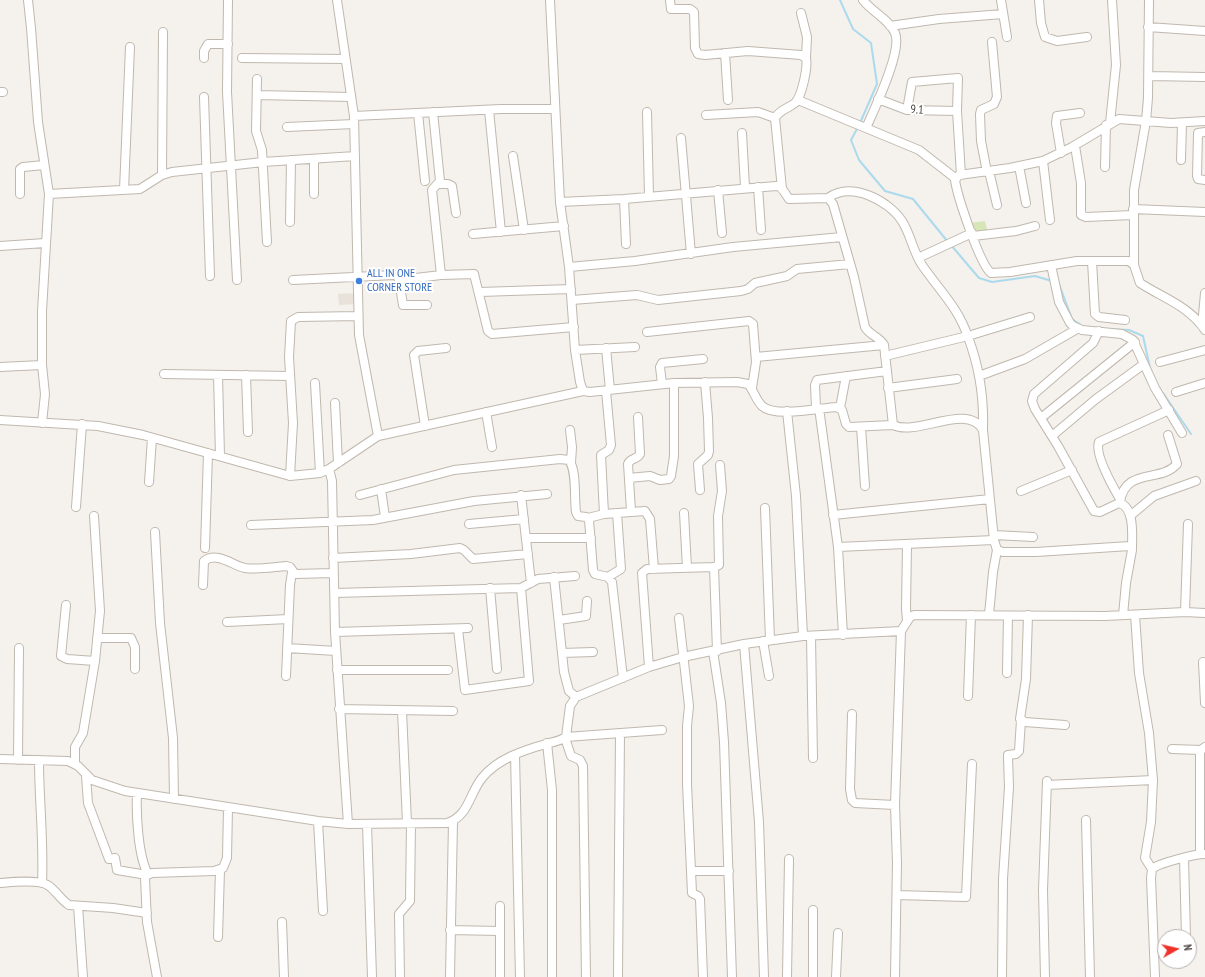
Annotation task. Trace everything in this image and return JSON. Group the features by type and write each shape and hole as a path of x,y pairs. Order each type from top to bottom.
{"street":[{"path":"28,0 38,122 49,194 42,311 42,365 45,394 42,423"},
{"path":"228,0 227,92 237,280"},
{"path":"337,0 354,120 359,335 378,436"},
{"path":"550,0 554,109 560,202 569,267 576,350 580,382 583,391"},
{"path":"670,0 671,10 690,9 694,12 696,53 703,56 725,53 765,52 801,55 806,58"},
{"path":"864,0 895,32 897,45 878,99 865,128"},
{"path":"1001,0 1007,37"},
{"path":"1039,0 1041,23 1045,37 1057,41 1087,37"},
{"path":"1105,167 1108,124 1116,64 1112,0"},
{"path":"1149,0 1149,76 1146,121 1137,170 1133,212 1134,265 1140,283 1178,304 1203,328"},
{"path":"775,118 798,100 804,77 807,37 801,13"},
{"path":"890,26 939,19 1003,14"},
{"path":"1148,27 1205,31"},
{"path":"162,175 163,32"},
{"path":"992,42 997,97 994,104 981,110 980,114 981,136 997,205"},
{"path":"204,58 204,51 208,44 228,44"},
{"path":"124,190 130,47"},
{"path":"725,53 728,100"},
{"path":"242,58 345,59"},
{"path":"1149,76 1205,77"},
{"path":"907,110 912,82 958,78 958,196 984,263 991,273 1010,272 1077,261 1126,260 1134,265"},
{"path":"257,79 256,131 262,150 267,242"},
{"path":"257,95 351,97"},
{"path":"204,97 210,276"},
{"name":"9.1","path":"878,99 907,110 957,111"},
{"path":"798,100 919,150 958,176 1019,166 1043,160 1075,146 1108,124 1123,118 1182,123 1205,121"},
{"path":"287,127 418,113 554,109"},
{"path":"489,110 501,232"},
{"path":"433,112 440,178 438,184"},
{"path":"647,112 649,196"},
{"path":"706,115 758,112 775,118"},
{"path":"418,113 425,181"},
{"path":"1061,153 1056,123 1057,116 1080,113"},
{"path":"775,118 782,188 789,199 828,198 838,193 854,191 875,199 885,205 903,222 918,258 947,296 968,336 979,376 994,538 997,550 992,577 989,615"},
{"path":"1181,160 1182,123"},
{"path":"1205,132 1198,133 1197,176 1198,179 1205,180"},
{"path":"742,133 745,188"},
{"path":"681,138 691,254"},
{"path":"1075,146 1081,182 1081,215 1086,217 1133,212 1205,212"},
{"path":"49,194 140,188 162,175 263,162 355,156"},
{"path":"513,156 524,230"},
{"path":"314,159 314,194"},
{"path":"290,222 291,160"},
{"path":"1043,160 1050,220"},
{"path":"20,194 20,169 23,166 44,165"},
{"path":"1019,166 1026,203"},
{"path":"441,275 432,190 433,187 438,184 448,184 452,186 456,213"},
{"path":"560,202 624,199 758,187 776,186 782,188"},
{"path":"758,187 761,230"},
{"path":"718,190 722,233"},
{"path":"828,198 832,204 850,264 865,327 870,334 881,340 884,345 893,425"},
{"path":"624,199 626,244"},
{"path":"473,234 564,226"},
{"path":"918,258 962,237 1016,231 1035,226"},
{"path":"569,267 691,254 733,247 842,237"},
{"path":"0,246 45,243"},
{"path":"1092,261 1095,314 1099,317 1125,320"},
{"path":"572,300 633,295 658,300 742,291 748,289 755,282 787,276 797,269 850,264"},
{"path":"1051,265 1062,310 1077,329"},
{"path":"399,280 465,272 474,274 480,292 488,331 492,334 574,327"},
{"path":"293,280 394,274 397,275 399,280 403,305 427,305"},
{"path":"480,292 571,288"},
{"path":"1203,328 1205,293"},
{"path":"290,476 293,423 290,376 290,324 292,319 298,317 358,316"},
{"path":"885,356 968,336 1030,317"},
{"path":"646,332 749,321 753,324 756,357 752,388"},
{"path":"979,376 1025,360 1077,329 1122,334 1134,342 1155,388 1182,433"},
{"path":"1099,331 1093,343 1034,394 1032,398 1033,405 1072,470 1094,511 1100,512 1120,501 1124,489 1131,481 1165,471 1177,464 1168,435"},
{"path":"1041,418 1134,342"},
{"path":"756,357 884,345"},
{"path":"576,350 635,347"},
{"path":"425,426 414,355 418,351 446,348"},
{"path":"604,514 601,455 608,450 611,445 606,348"},
{"path":"1160,362 1205,350"},
{"path":"662,384 660,367 662,363 702,359"},
{"path":"1052,436 1096,399 1144,364"},
{"path":"0,367 42,365"},
{"path":"843,635 838,547 817,408 815,385 817,380 887,371"},
{"path":"164,374 290,376"},
{"path":"218,375 220,456"},
{"path":"246,375 248,432"},
{"path":"846,376 840,408 844,413 847,426 915,426 963,419 973,420 980,424 983,430"},
{"path":"888,388 957,379"},
{"path":"700,490 698,464 708,455 709,451 705,382"},
{"path":"0,420 98,426 152,438 290,476 320,473 329,469 378,436 583,391 674,383 737,382 748,384 752,388 762,406 774,411 840,408"},
{"path":"315,383 320,473"},
{"path":"628,478 650,476 664,480 669,479 671,476 674,456 674,383"},
{"path":"1176,392 1205,383"},
{"path":"335,403 338,463"},
{"path":"1124,615 1126,583 1132,548 1130,516 1125,506 1120,501 1101,460 1098,444 1101,440 1169,410"},
{"path":"787,411 796,496 807,636 814,758"},
{"path":"486,412 492,447"},
{"path":"631,511 628,462 640,454 638,417"},
{"path":"76,507 82,424"},
{"path":"861,427 865,486"},
{"path":"570,430 572,447 571,463 576,512 578,516 588,518 604,514 642,510 648,514 654,569"},
{"path":"149,482 152,438"},
{"path":"205,548 208,453"},
{"path":"360,495 467,468 560,459 566,459 571,463"},
{"path":"649,667 641,576 643,571 654,569 714,567 720,563 718,516 722,497 720,464"},
{"path":"329,469 332,481 334,632 348,824"},
{"path":"1021,491 1072,470"},
{"path":"1130,516 1154,496 1196,481"},
{"path":"381,489 385,517"},
{"path":"251,525 385,517 474,501 521,495 547,494"},
{"path":"521,495 531,583"},
{"path":"833,514 990,499"},
{"path":"765,508 766,641 769,676"},
{"path":"588,518 594,573 608,576 618,572 621,566 618,513"},
{"path":"684,514 684,539 687,568"},
{"path":"75,764 74,747 84,733 97,638 100,594 94,516"},
{"path":"469,524 524,519"},
{"path":"1185,612 1188,524"},
{"path":"155,532 160,623 173,738 174,799"},
{"path":"838,547 907,545 994,538 1033,537"},
{"path":"526,538 591,538"},
{"path":"895,977 897,895 895,805 901,631 907,620 907,545"},
{"path":"997,550 1003,552 1036,552 1125,546 1132,548"},
{"path":"334,558 411,554 460,548 473,559 528,554"},
{"path":"203,585 204,561 208,559 229,560 244,568 290,567 292,572 288,619 286,676"},
{"path":"714,567 715,651 724,742 732,977"},
{"path":"292,572 300,574 334,573"},
{"path":"334,593 521,588 535,580 575,576"},
{"path":"608,576 612,582 623,678"},
{"path":"554,577 562,654 567,685 571,694 576,697"},
{"path":"490,588 497,670"},
{"path":"458,629 465,690 529,681 521,588"},
{"path":"558,620 586,616 587,601"},
{"path":"66,605 61,656 67,659 95,661"},
{"path":"907,620 914,616 1135,615 1185,612 1205,613"},
{"path":"968,696 971,615"},
{"path":"1002,977 1003,879 1010,787 1008,755 1016,754 1019,750 1021,720 1020,710 1026,679 1028,615"},
{"path":"1135,615 1139,672 1149,733 1153,780 1151,822 1145,858 1152,870"},
{"path":"1007,673 1008,616"},
{"path":"680,618 689,706 687,763 692,893 700,899 703,977"},
{"path":"227,622 288,619"},
{"path":"334,632 468,628"},
{"path":"586,977 584,766 580,760 571,756 565,738 570,706 576,697 649,667 683,657 744,644 807,636 901,631"},
{"path":"97,638 131,638 135,647 135,669"},
{"path":"744,644 759,822 764,977"},
{"path":"18,760 19,648"},
{"path":"287,648 336,651"},
{"path":"562,654 593,652"},
{"path":"1203,662 1205,703"},
{"path":"337,670 448,670"},
{"path":"339,709 453,711"},
{"path":"400,977 399,914 410,901 409,823 402,711"},
{"path":"852,714 850,789 852,800 855,803 895,805"},
{"path":"1021,720 1025,722 1065,725"},
{"path":"0,759 68,761 75,764 86,776 103,785 137,793 228,808 348,824 440,823 453,821 463,813 482,778 499,764 515,755 565,738 662,730"},
{"path":"618,977 620,733"},
{"path":"547,743 552,790 552,977"},
{"path":"1154,977 1150,878 1152,870 1156,866 1203,854 1203,748 1172,749"},
{"path":"515,755 520,977"},
{"path":"39,760 40,816 43,849 42,883"},
{"path":"897,895 966,897 972,764"},
{"path":"86,776 88,802 109,859 115,858 117,870 148,874 220,870 226,866 228,808"},
{"path":"1044,977 1043,890 1047,783 1153,780"},
{"path":"137,793 136,811 144,866 148,874 145,882 147,913 157,977"},
{"path":"1086,820 1090,977"},
{"path":"318,821 323,911"},
{"path":"450,977 453,821"},
{"path":"367,824 372,977"},
{"path":"1184,858 1186,929"},
{"path":"787,977 789,859"},
{"path":"218,937 220,870"},
{"path":"691,871 729,870"},
{"path":"0,883 42,883 50,887 63,902 69,905 113,908 147,913"},
{"path":"78,906 83,977"},
{"path":"500,906 500,977"},
{"path":"813,910 813,977"},
{"path":"282,922 284,977"},
{"path":"450,930 500,931"},
{"path":"836,977 838,933"}],"shaded area":[{"path":"355,293 356,304 339,305 338,294"}],"green space":[{"path":"985,221 988,234 977,236 970,223"}],"waterway":[{"path":"840,0 853,29 871,43 877,84 860,123"},
{"path":"858,127 851,140 859,160 885,191 913,199 948,242"},
{"path":"951,245 979,278 992,282 1035,276 1052,281"},
{"path":"1059,284 1072,319 1084,327"},
{"path":"1106,329 1129,330 1143,336 1150,368"},
{"path":"1163,393 1191,434"}],"place":[{"name":"ALL IN ONE CORNER STORE","path":"359,281"}]}
